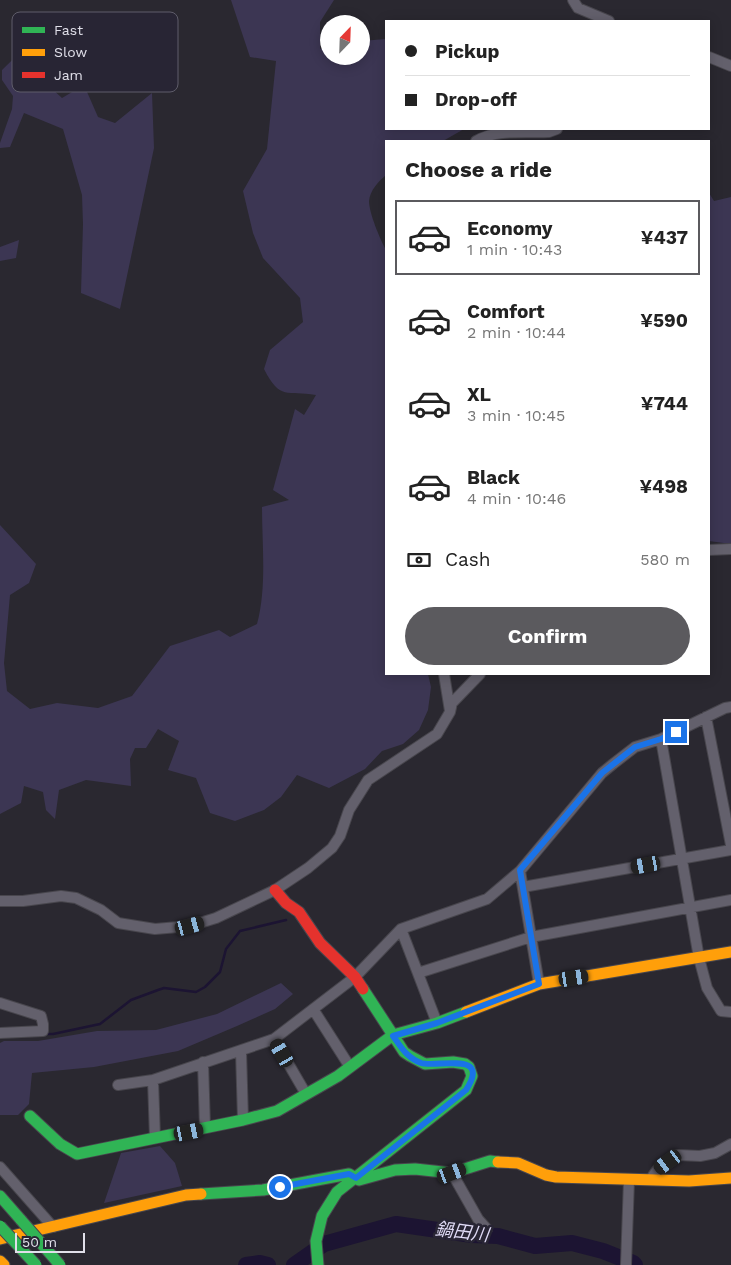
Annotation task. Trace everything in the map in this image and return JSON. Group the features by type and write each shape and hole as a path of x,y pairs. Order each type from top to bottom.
{"main road":[{"path":"274,890 286,903 299,912 320,943 355,977 404,1052 413,1060 422,1063 446,1062 465,1064 471,1069 473,1074 466,1090 337,1192 322,1216 316,1241 318,1262"},
{"path":"30,1116 60,1144 77,1154 243,1120 276,1111 338,1076 393,1036 437,1023 539,984 731,952"},
{"path":"0,1239 186,1195 263,1190 349,1174 359,1180 395,1170 415,1169 452,1173 484,1162 504,1161 518,1163 546,1175 556,1177 689,1181 731,1178"},
{"path":"0,1196 60,1265"},
{"path":"0,1226 36,1265"},
{"path":"0,1261 4,1265"}],"street":[{"path":"573,0 578,8 607,20"},
{"path":"711,62 731,66"},
{"path":"478,140 496,133 549,132 554,130"},
{"path":"710,550 731,550"},
{"path":"444,675 450,712"},
{"path":"0,901 23,901 61,896 76,898 101,910 118,923 155,929 190,926 216,918 274,890 308,868 332,848 340,836 349,810 368,780 437,734 450,712 452,703 479,675"},
{"path":"118,1085 153,1080 274,1039 355,977 401,929 487,899 520,870 602,773 635,747 661,739 725,708 731,707"},
{"path":"706,717 731,845"},
{"path":"661,739 699,958 706,988 721,1011 731,1012"},
{"path":"523,887 731,850"},
{"path":"520,870 539,984"},
{"path":"418,973 531,937 731,900"},
{"path":"401,929 437,1023"},
{"path":"0,1003 40,1016 43,1030 0,1033"},
{"path":"313,1009 350,1067"},
{"path":"274,1039 306,1094"},
{"path":"241,1051 243,1120"},
{"path":"203,1062 206,1128"},
{"path":"153,1080 155,1138"},
{"path":"650,1180 657,1170 678,1155 700,1156 715,1152 731,1144"},
{"path":"0,1167 54,1227"},
{"path":"452,1173 478,1220 487,1229"},
{"path":"627,1260 629,1180"}],"shaded area":[{"path":"231,0 334,0 324,15 320,15 320,65 370,65 370,40 385,39 385,130 462,130 445,140 385,140 385,176 373,190 369,201 373,219 385,248 385,675 428,675 431,687 428,710 419,730 403,744 382,751 365,769 329,788 297,775 281,797 264,810 235,821 210,813 196,778 168,770 179,741 158,729 146,748 135,748 130,759 131,786 86,780 59,790 55,819 46,810 43,792 24,786 21,803 0,814 0,525 36,564 29,583 10,595 4,663 7,691 30,709 57,703 98,708 132,696 170,646 219,630 230,637 257,624 263,581 262,507 289,500 273,490 295,409 304,415 316,395 280,390 275,386 264,369 270,350 303,322 300,298 263,258 253,233 243,191 267,149 276,61 250,57"},
{"path":"12,60 12,92 55,92 62,98 72,92 87,92 98,117 115,123 152,93 154,148 120,309 81,293 82,195 63,129 24,113 10,147 0,148 12,109 13,96 2,80 2,70"},
{"path":"710,195 714,201 731,197 731,544 710,541"},
{"path":"19,240 16,258 0,261 0,247"},
{"path":"281,983 293,994 275,1009 178,1051 94,1067 32,1073 29,1104 18,1115 0,1115 0,1043 4,1041 38,1041 97,1031 156,1030 217,1014"},
{"path":"160,1146 175,1163 182,1186 104,1203 121,1153"}],"waterway":[{"path":"44,1034 53,1034 100,1024 131,1000 164,988 196,992 205,987 220,972 226,949 240,931 286,920"},
{"name":"鍋田川","path":"294,1265 324,1244 396,1224 472,1235 498,1236 535,1246 572,1243 603,1251 635,1265"},
{"name":"鍋田川","path":"246,1265 260,1263 268,1265"}],"traffic: fast":[{"path":"318,1265 316,1241 322,1216 337,1192 466,1090 472,1076 469,1067 465,1064 453,1062 425,1064 404,1052 363,989"},
{"path":"30,1116 60,1144 77,1154 243,1120 277,1111 338,1076 393,1035 437,1023 466,1012"},
{"path":"201,1194 263,1190 349,1174 359,1180 395,1170 415,1169 452,1173 490,1161 498,1162"},
{"path":"0,1196 21,1220"},
{"path":"21,1220 60,1265"},
{"path":"0,1226 36,1265"}],"traffic: slow":[{"path":"466,1012 539,984 731,952"},
{"path":"498,1162 518,1163 546,1175 556,1177 689,1181 731,1178"},
{"path":"0,1239 186,1195 201,1194"},
{"path":"0,1261 4,1265"}],"traffic: jam":[{"path":"275,890 286,903 299,912 320,943 355,977 363,989"}],"route":[{"path":"280,1187 349,1174 356,1178 466,1090 473,1074 471,1069 465,1064 446,1062 430,1064 413,1060 404,1052 393,1036 437,1023 539,984 520,870 602,773 635,747 676,732"}]}
